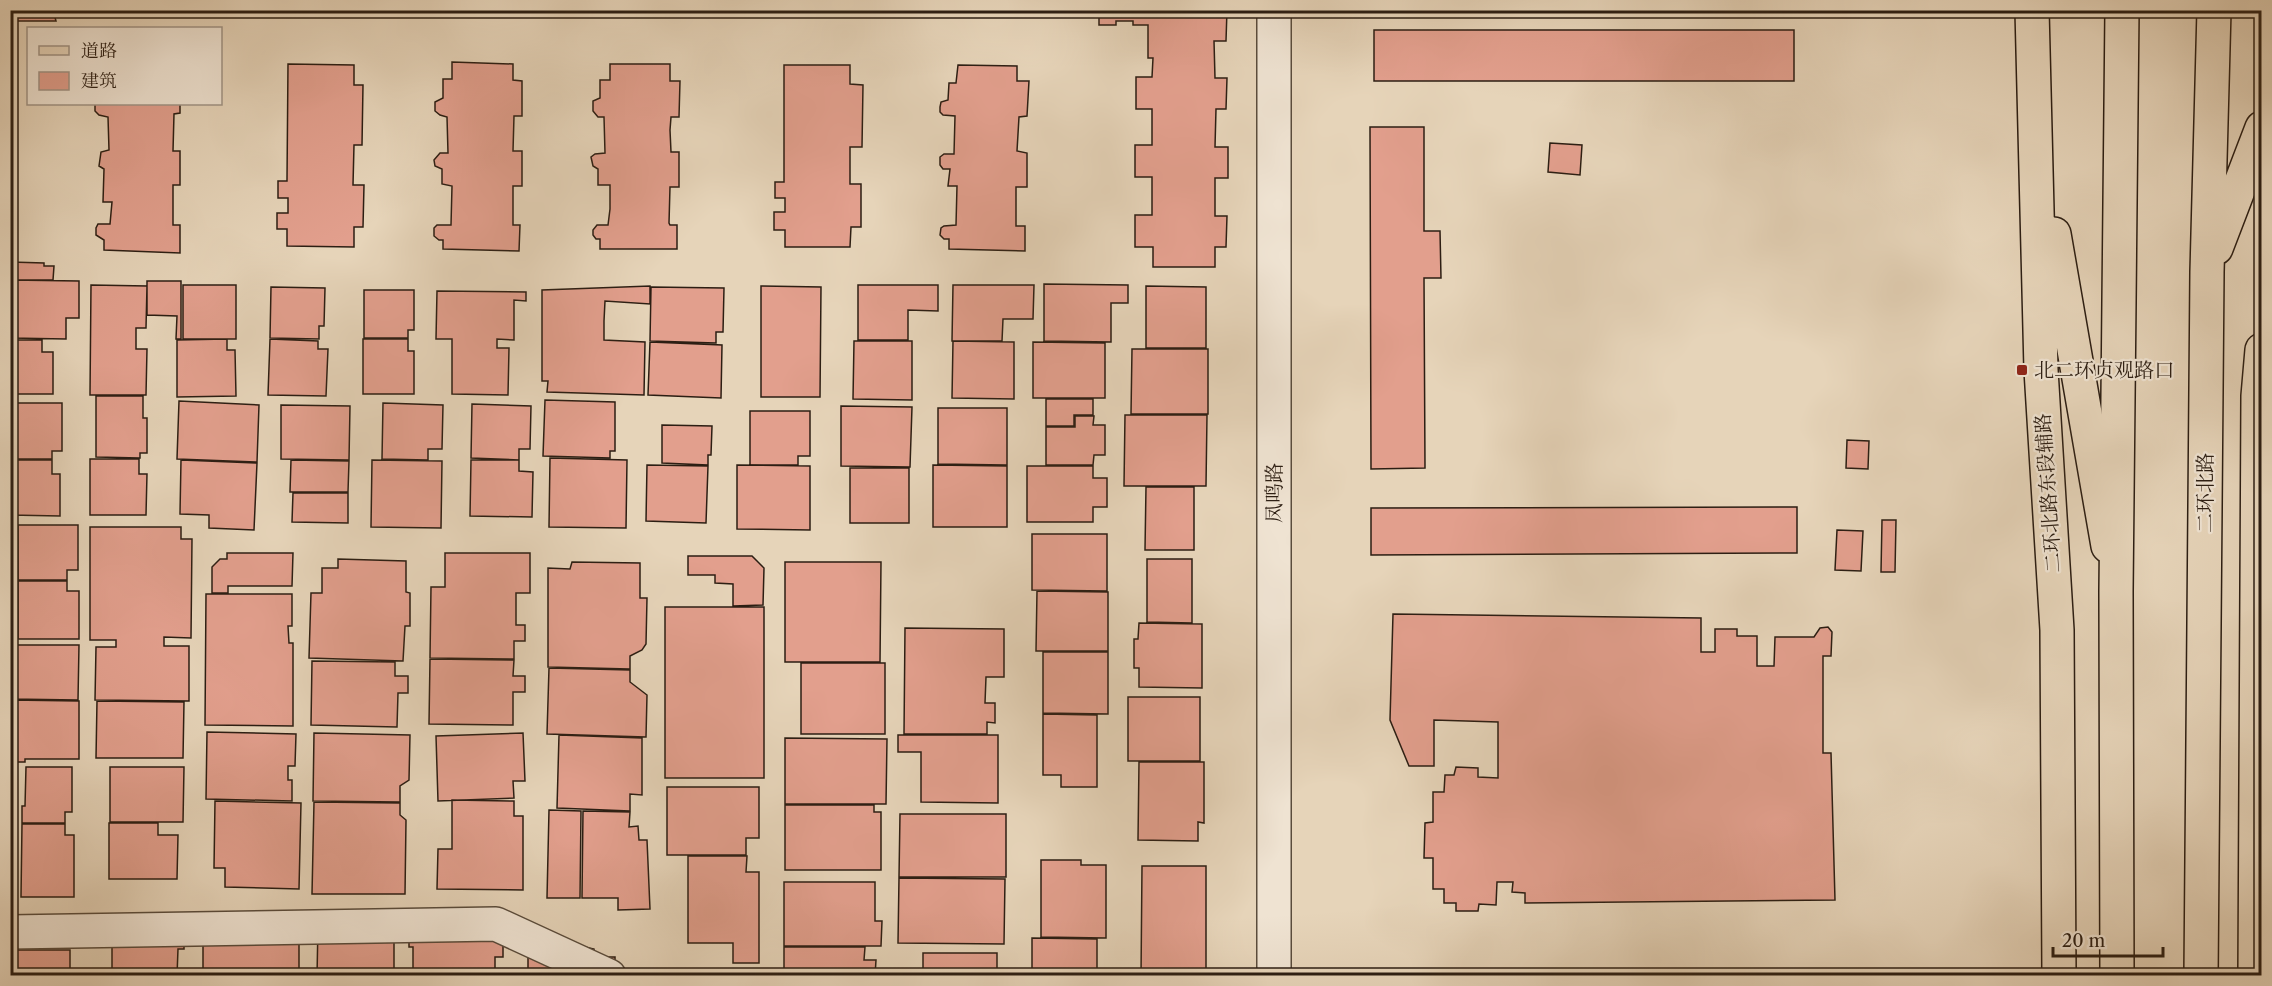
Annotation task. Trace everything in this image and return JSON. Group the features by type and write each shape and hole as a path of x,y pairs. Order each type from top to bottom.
{"main road":[{"name":"二环北路东段辅路","path":"2032,10 2041,380 2057,630 2058,975"},
{"path":"2117,975 2116,592 2122,10"},
{"name":"二环北路","path":"2201,975 2207,272 2214,10"},
{"path":"2207,272 2262,128"},
{"path":"2036,131 2116,592"},
{"path":"2255,975 2258,396 2262,350"}],"street":[{"name":"凤鸣路","path":"1274,10 1274,975"},
{"path":"10,932 496,924 609,975"}],"building":[{"path":"10,10 53,10 56,21 10,21"},
{"path":"1099,10 1227,10 1226,41 1214,41 1215,78 1227,78 1226,109 1216,109 1215,147 1228,147 1228,178 1215,178 1215,216 1227,216 1226,247 1215,247 1215,267 1153,267 1153,247 1135,247 1135,215 1152,215 1152,177 1135,177 1135,145 1152,145 1152,109 1136,109 1136,77 1152,77 1153,58 1148,58 1148,25 1133,25 1133,21 1116,21 1116,25 1099,25"},
{"path":"1374,30 1794,30 1794,81 1374,81"},
{"path":"452,62 513,64 513,80 522,81 522,116 514,116 513,151 522,151 522,186 513,186 513,225 520,225 519,251 443,249 443,240 434,236 434,228 437,225 451,225 452,186 442,184 442,169 435,166 434,160 440,153 448,153 447,117 435,111 435,102 443,98 443,79 452,79"},
{"path":"288,64 354,65 354,85 363,85 362,145 354,145 353,185 364,185 363,227 354,227 354,247 287,246 287,229 277,229 277,213 288,213 288,198 278,198 278,181 287,181"},
{"path":"610,64 670,64 670,81 680,81 679,117 671,117 670,130 671,152 679,152 679,187 670,187 669,223 677,225 677,249 600,249 600,239 596,239 593,235 593,230 597,225 608,225 610,209 610,185 598,185 598,169 593,166 591,157 605,153 604,117 598,117 593,111 593,101 600,98 600,80 610,80"},
{"path":"784,65 850,65 850,84 863,85 862,147 850,147 850,184 861,184 861,227 851,227 850,247 785,247 785,230 774,230 774,212 785,212 785,198 775,198 775,182 784,182"},
{"path":"958,65 1017,66 1017,81 1029,81 1027,116 1019,117 1017,151 1027,153 1027,187 1016,187 1016,226 1025,226 1025,251 949,249 949,239 944,239 940,235 941,228 944,226 956,225 957,186 948,186 950,169 943,169 940,165 940,157 944,154 954,154 955,116 943,115 940,107 941,102 948,100 949,83 956,83"},
{"path":"95,105 180,105 180,113 174,114 173,151 180,151 180,185 173,185 173,225 180,225 180,253 104,250 104,240 96,235 96,228 98,224 110,224 112,202 103,202 104,169 99,166 101,152 109,150 108,117 99,115 95,111"},
{"path":"1370,127 1424,127 1424,231 1440,231 1441,278 1424,278 1425,468 1371,469"},
{"path":"1550,143 1582,145 1580,175 1548,172"},
{"path":"10,262 44,263 44,266 54,266 53,280 10,280"},
{"path":"10,280 79,281 79,318 66,318 66,339 10,338"},
{"path":"147,281 181,281 181,339 176,339 177,316 147,315"},
{"path":"1044,284 1128,285 1128,303 1111,303 1111,342 1044,341"},
{"path":"91,285 147,286 146,328 136,328 136,349 147,349 146,395 90,395"},
{"path":"183,285 236,285 236,339 183,339"},
{"path":"858,285 938,285 938,311 908,310 908,340 858,340"},
{"path":"953,285 1034,285 1033,319 1003,319 1002,341 952,341"},
{"path":"650,286 650,304 605,301 604,340 645,342 644,395 547,392 548,381 542,381 542,290"},
{"path":"761,286 821,287 820,397 761,397"},
{"path":"1146,286 1206,287 1206,348 1146,348"},
{"path":"271,287 325,288 324,326 319,326 319,339 270,338"},
{"path":"651,287 724,288 723,332 716,332 716,343 650,341"},
{"path":"364,290 414,290 414,330 408,330 408,338 364,338"},
{"path":"437,291 526,292 526,301 514,300 514,340 497,339 497,348 509,348 508,395 452,394 452,339 436,339"},
{"path":"227,339 227,350 235,350 236,396 177,397 177,340"},
{"path":"270,339 318,341 318,349 328,349 326,396 268,395"},
{"path":"363,339 408,339 408,351 414,351 414,394 363,394"},
{"path":"10,340 42,340 42,352 53,352 53,394 10,394"},
{"path":"854,341 912,341 912,400 853,399"},
{"path":"953,341 1014,342 1014,399 952,398"},
{"path":"650,342 722,345 721,398 648,395"},
{"path":"1033,342 1105,343 1105,398 1033,398"},
{"path":"1132,349 1208,349 1208,414 1131,414"},
{"path":"96,396 143,396 143,418 147,418 147,453 140,453 140,458 96,457"},
{"path":"1046,399 1093,399 1093,415 1074,415 1074,426 1046,426"},
{"path":"545,400 615,402 615,451 610,451 610,458 543,456"},
{"path":"179,401 259,405 257,462 177,459"},
{"path":"10,403 62,403 62,451 52,451 52,459 10,459"},
{"path":"383,403 443,405 442,449 428,449 428,460 382,459"},
{"path":"472,404 531,406 530,449 519,449 519,460 471,458"},
{"path":"281,405 350,406 349,460 281,459"},
{"path":"841,406 912,407 910,467 841,466"},
{"path":"938,408 1007,408 1007,465 938,464"},
{"path":"750,411 810,411 810,456 798,456 798,465 750,465"},
{"path":"1125,415 1207,415 1206,486 1124,486"},
{"path":"1075,416 1094,416 1093,425 1105,425 1105,455 1094,455 1093,465 1046,465 1046,427 1075,427"},
{"path":"662,425 712,426 711,455 708,455 708,465 662,463"},
{"path":"1847,440 1869,441 1868,469 1846,468"},
{"path":"550,458 627,460 626,528 549,527"},
{"path":"90,459 139,459 139,474 147,474 146,515 90,515"},
{"path":"10,460 52,460 52,474 60,474 60,516 10,515"},
{"path":"181,460 257,463 254,530 209,528 209,515 180,514"},
{"path":"291,460 349,461 348,492 290,492"},
{"path":"372,460 442,461 441,528 371,527"},
{"path":"471,460 519,460 519,471 533,472 532,517 470,516"},
{"path":"647,465 708,466 706,523 646,521"},
{"path":"737,465 810,466 810,530 737,529"},
{"path":"933,465 1007,466 1007,527 933,527"},
{"path":"1027,466 1093,466 1093,478 1107,478 1107,507 1093,507 1093,522 1027,522"},
{"path":"850,468 909,468 909,523 850,523"},
{"path":"1146,487 1194,487 1194,550 1145,550"},
{"path":"293,493 348,493 348,523 292,522"},
{"path":"1797,507 1797,553 1371,555 1371,508"},
{"path":"1882,520 1896,520 1895,572 1881,572"},
{"path":"18,525 78,525 78,570 67,570 67,580 18,580"},
{"path":"90,527 181,527 181,539 192,539 191,638 164,637 164,646 189,646 189,701 95,700 96,647 116,647 116,640 90,640"},
{"path":"1837,530 1863,531 1861,571 1835,570"},
{"path":"1032,534 1107,534 1107,591 1032,590"},
{"path":"227,553 293,553 292,586 228,586 228,593 212,593 212,567 220,559 227,559"},
{"path":"445,553 530,553 530,593 516,593 516,625 525,625 525,641 514,641 514,659 430,658 431,587 445,587"},
{"path":"688,556 752,556 764,568 763,605 733,606 733,584 715,583 715,575 688,575"},
{"path":"338,559 406,561 406,592 410,593 410,626 405,626 403,661 309,658 311,593 322,593 322,568 338,568"},
{"path":"1147,559 1192,559 1192,623 1147,622"},
{"path":"572,562 640,563 640,598 647,598 646,644 642,650 630,656 630,669 548,667 548,568 570,569"},
{"path":"785,562 881,562 880,662 785,662"},
{"path":"18,581 67,581 67,591 79,591 79,639 18,639"},
{"path":"1037,591 1108,592 1108,651 1036,651"},
{"path":"206,594 292,594 292,626 288,626 289,643 293,643 293,726 205,725"},
{"path":"665,607 764,607 764,778 665,778"},
{"path":"1393,614 1701,618 1701,652 1715,652 1715,629 1737,629 1737,636 1757,636 1757,666 1774,666 1775,637 1814,637 1820,628 1828,627 1832,632 1831,656 1823,656 1823,753 1831,753 1835,900 1525,903 1525,893 1512,892 1513,882 1497,882 1496,905 1479,904 1478,911 1456,911 1456,903 1444,903 1444,889 1433,889 1433,858 1424,858 1425,823 1433,822 1433,792 1444,792 1445,775 1454,775 1456,767 1478,768 1478,777 1498,778 1498,722 1434,720 1434,766 1409,766 1390,720"},
{"path":"1139,623 1202,624 1202,688 1139,687 1139,668 1134,668 1134,639 1138,639"},
{"path":"905,628 1004,629 1004,677 986,677 985,703 995,703 995,723 987,722 987,734 904,734"},
{"path":"10,645 79,645 78,700 10,699"},
{"path":"1043,652 1108,652 1108,714 1043,713"},
{"path":"430,659 514,660 513,676 525,676 525,692 513,692 513,725 429,724"},
{"path":"312,661 395,662 395,676 408,676 408,693 398,693 397,727 311,725"},
{"path":"801,663 885,663 885,734 801,734"},
{"path":"549,668 630,670 630,682 647,695 646,737 547,734"},
{"path":"1128,697 1200,697 1200,761 1128,761"},
{"path":"10,700 79,701 79,759 25,759 25,762 10,762"},
{"path":"97,701 184,702 183,758 96,758"},
{"path":"1043,714 1097,715 1097,787 1061,787 1061,775 1043,775"},
{"path":"207,732 296,734 295,766 288,766 288,780 292,780 292,801 206,799"},
{"path":"314,733 410,735 409,780 400,786 400,802 313,801"},
{"path":"523,733 525,781 513,781 514,798 438,801 436,736"},
{"path":"559,735 642,738 642,795 630,794 630,811 557,808"},
{"path":"898,735 998,735 998,803 921,802 921,752 898,752"},
{"path":"785,738 887,739 886,804 785,804"},
{"path":"1139,762 1204,762 1204,823 1198,822 1198,841 1138,840"},
{"path":"26,767 72,767 72,812 65,812 65,823 22,823"},
{"path":"110,767 184,767 183,822 110,822"},
{"path":"667,787 759,787 759,838 746,838 746,855 667,855"},
{"path":"452,800 514,801 514,816 523,816 523,890 437,889 438,849 452,849"},
{"path":"215,801 301,803 299,889 225,887 225,868 214,868"},
{"path":"314,802 400,803 400,815 406,820 405,894 312,894"},
{"path":"785,805 874,805 874,812 881,812 881,870 785,870"},
{"path":"549,810 581,811 580,898 547,898"},
{"path":"583,811 630,812 629,827 638,826 639,840 647,840 650,909 618,910 618,898 582,898"},
{"path":"900,814 1006,814 1006,877 899,877"},
{"path":"109,823 158,823 158,835 178,835 177,879 109,879"},
{"path":"22,824 65,824 65,835 74,835 74,897 21,897"},
{"path":"688,856 747,856 746,872 759,872 759,963 733,963 733,943 688,943"},
{"path":"1041,860 1081,860 1081,865 1106,865 1106,938 1041,937"},
{"path":"1142,866 1206,866 1206,976 1141,976"},
{"path":"899,878 1005,879 1004,944 898,943"},
{"path":"784,882 875,882 875,921 882,921 881,946 784,946"},
{"path":"318,925 394,935 394,976 317,976"},
{"path":"112,926 184,926 184,949 178,949 177,976 112,976"},
{"path":"409,927 503,934 503,957 495,957 495,976 413,976 413,947 409,947"},
{"path":"203,937 299,937 299,976 203,976"},
{"path":"1032,938 1097,939 1097,976 1032,976"},
{"path":"585,947 594,949 594,957 615,957 615,976 528,976 528,952"},
{"path":"784,947 865,947 864,960 876,960 875,976 784,976"},
{"path":"10,950 70,950 70,976 10,976"},
{"path":"923,953 997,953 997,976 923,976"}],"place":[{"name":"北二环贞观路口","path":"2022,370"}]}
